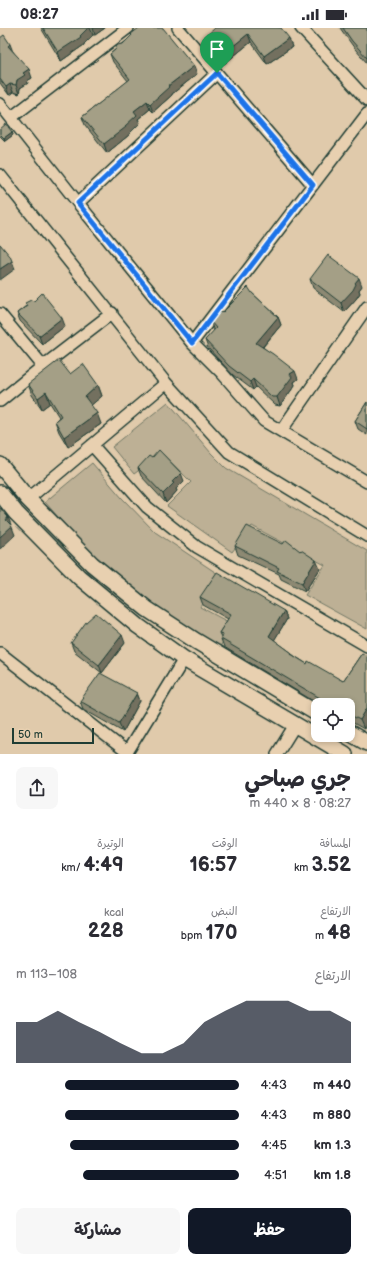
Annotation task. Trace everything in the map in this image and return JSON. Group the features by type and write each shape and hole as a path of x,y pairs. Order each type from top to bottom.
{"street":[{"path":"12,117 128,28"},
{"path":"178,28 313,185"},
{"path":"301,28 367,100"},
{"path":"78,203 217,73"},
{"path":"0,104 12,117 78,203 192,343 221,372 264,421 367,482"},
{"path":"192,343 367,114"},
{"path":"0,175 112,313 166,383 229,452 367,536"},
{"path":"281,431 367,307"},
{"path":"0,401 112,313"},
{"path":"0,314 43,366"},
{"path":"28,499 166,383"},
{"path":"92,445 147,507 197,547 367,646"},
{"path":"0,465 28,499 92,564 147,609 196,641 311,710"},
{"path":"0,493 16,513 79,578 138,626 184,659 345,754"},
{"path":"0,653 127,753 184,659"},
{"path":"277,754 295,725"},
{"path":"355,736 367,743"}],"shaded area":[{"path":"168,402 211,453 226,468 367,551 367,629 305,595 325,565 252,526 232,552 167,506 191,482 163,454 134,474 112,447"},
{"path":"92,463 122,498 155,532 221,576 200,607 232,624 219,649 130,589 85,548 45,502"}],"building":[{"path":"43,28 88,28 80,36 81,37 58,52"},
{"path":"139,28 163,28 194,66 168,86 169,87 150,104 147,101 134,111 137,115 125,126 126,127 104,144 82,117 130,79 110,54 115,50 117,45 123,44 132,35 131,34"},
{"path":"215,28 281,28 289,38 264,56 248,34 221,56 205,37"},
{"path":"343,28 367,28 367,58 352,41"},
{"path":"4,35 10,44 8,46 29,69 23,73 25,75 17,80 16,85 10,84 6,87 0,79 0,38"},
{"path":"6,124 12,132 4,138 0,134 0,129"},
{"path":"0,244 10,256 12,261 0,269"},
{"path":"328,255 359,278 355,283 356,284 353,290 341,303 310,279"},
{"path":"248,287 252,293 278,317 256,343 295,371 290,374 292,377 277,397 272,397 253,379 250,382 229,366 205,340 216,328 210,321 221,312 222,313"},
{"path":"42,293 62,318 39,336 17,313 27,306 25,303 31,300 34,301"},
{"path":"59,360 70,374 83,364 98,385 85,397 97,413 64,437 55,421 61,416 46,392 38,398 28,384"},
{"path":"367,402 367,429 355,421"},
{"path":"159,450 181,473 163,494 138,468 149,456 152,458"},
{"path":"0,508 8,517 6,520 12,526 0,537"},
{"path":"247,526 283,544 286,540 300,551 301,550 316,560 302,583 277,571 279,568 235,546"},
{"path":"217,572 284,611 269,636 292,653 291,654 307,664 308,661 343,681 362,653 367,656 367,708 360,720 355,718 355,698 320,698 221,639 223,634 219,633 231,614 200,597"},
{"path":"96,613 122,635 99,665 71,643 86,622"},
{"path":"100,673 137,693 119,723 80,701"}],"route":[{"path":"217,73 313,185 192,343 78,203 217,73"}]}
